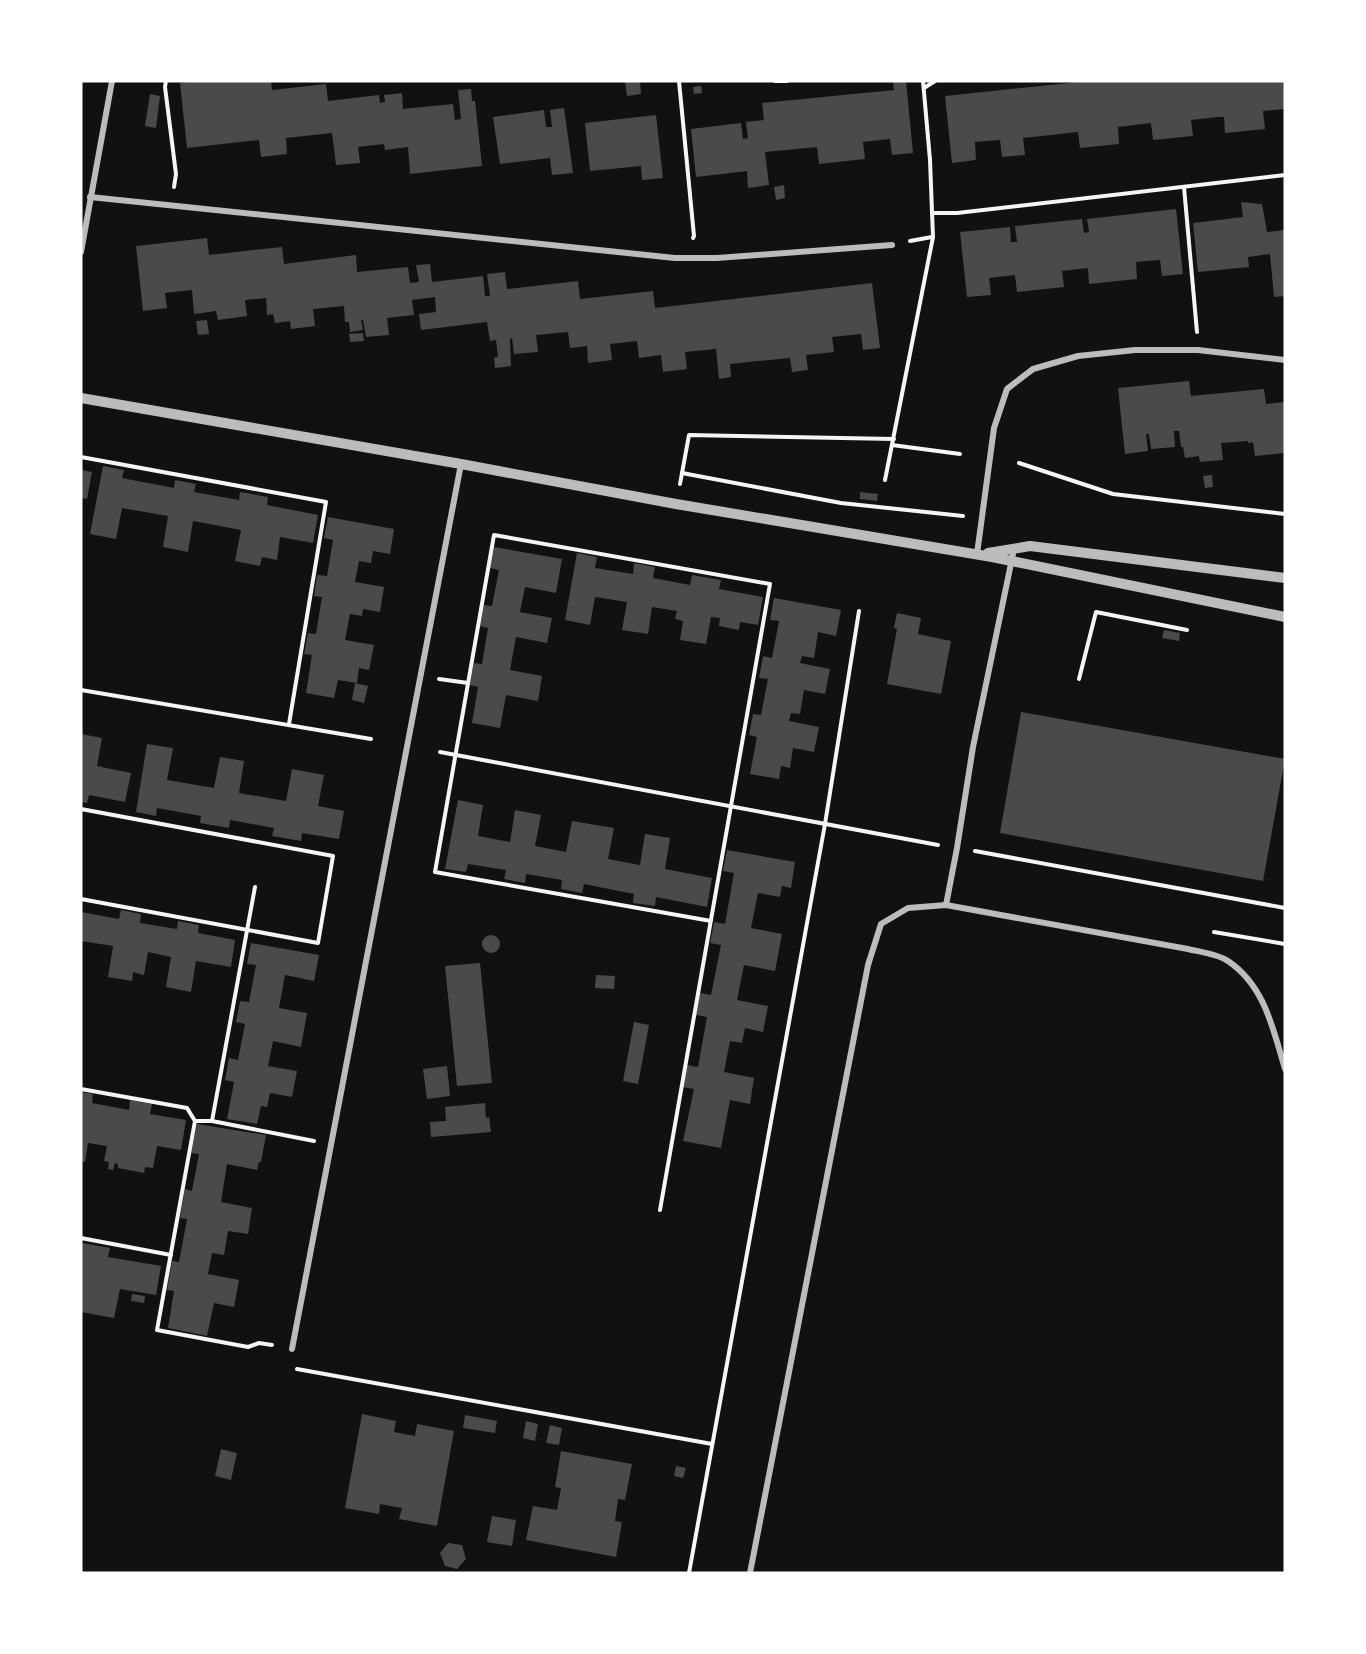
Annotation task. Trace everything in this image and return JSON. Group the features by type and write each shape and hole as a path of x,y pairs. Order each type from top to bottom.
{"street":[{"path":"81,252 112,81"},
{"path":"90,197 675,258 717,258 892,244"},
{"path":"976,555 994,428 1007,388 1033,369 1078,357 1135,350 1198,350 1285,360"},
{"path":"81,398 1011,561 1285,617"},
{"path":"292,1349 461,464"},
{"path":"976,555 1030,546 1285,578"},
{"path":"946,905 972,747 1014,549"},
{"path":"750,1573 868,965 881,924 908,908 946,905 1188,949 1227,960 1251,982 1268,1012 1285,1069"}],"path":[{"path":"166,81 176,174 171,206"},
{"path":"675,258 694,236 679,81"},
{"path":"775,81 787,81"},
{"path":"885,480 933,237 930,160 923,81"},
{"path":"924,88 935,81"},
{"path":"932,213 957,213 1285,175"},
{"path":"1184,187 1198,350"},
{"path":"676,504 689,435 894,439"},
{"path":"892,445 960,454"},
{"path":"81,457 326,502 289,724"},
{"path":"1019,463 1113,494 1285,514"},
{"path":"682,473 841,502 982,518"},
{"path":"660,1210 711,921 770,584 494,535 435,872 711,921"},
{"path":"689,1573 825,824 859,611"},
{"path":"1080,679 1096,612 1187,630"},
{"path":"421,676 468,683"},
{"path":"81,690 372,738"},
{"path":"440,752 1285,908"},
{"path":"81,809 333,856 318,943 81,899"},
{"path":"212,1121 255,887"},
{"path":"1204,930 1285,944"},
{"path":"81,1089 187,1108 195,1121 157,1330 249,1347 259,1343 292,1349"},
{"path":"195,1121 212,1121 330,1144"},
{"path":"81,1238 171,1255"},
{"path":"287,1367 712,1444"}],"building":[{"path":"271,81 272,90 326,84 328,101 379,95 380,103 385,102 384,95 402,93 403,109 453,104 455,120 461,119 458,90 471,89 472,101 475,101 482,166 410,174 408,147 385,150 384,144 358,147 360,163 336,165 332,133 286,138 287,154 261,157 259,140 187,148 180,83"},
{"path":"625,81 640,81 641,94 627,96"},
{"path":"893,81 906,81 913,153 892,155 890,139 863,142 865,159 819,164 817,147 765,152 769,185 748,188 747,171 696,177 691,129 741,123 743,139 748,138 746,122 764,120 762,103 894,90"},
{"path":"1088,81 1285,81 1285,109 1263,111 1265,129 1225,133 1224,117 1218,117 1191,120 1193,136 1153,140 1151,123 1118,127 1119,144 1080,148 1078,132 1023,138 1025,155 1002,157 1000,140 975,142 976,160 952,163 945,96"},
{"path":"701,86 702,93 694,94 693,87"},
{"path":"150,94 160,96 156,128 145,126"},
{"path":"564,108 573,173 552,175 550,158 500,164 493,117 544,110 546,127 552,127 550,110"},
{"path":"656,115 663,178 642,180 641,166 590,171 585,123"},
{"path":"784,185 785,198 776,200 774,187"},
{"path":"1241,202 1262,204 1267,232 1285,230 1285,296 1274,297 1270,254 1248,257 1249,267 1198,272 1193,223 1243,217"},
{"path":"1176,209 1183,274 1162,276 1160,260 1136,262 1137,279 1089,284 1088,268 1062,271 1064,287 1017,292 1015,275 989,278 991,295 967,297 960,232 1010,227 1011,242 1017,242 1015,226 1082,219 1084,233 1089,232 1087,219"},
{"path":"207,238 209,255 282,247 284,264 356,255 357,272 408,267 410,283 419,282 416,265 430,264 432,282 483,276 485,296 490,296 487,274 505,272 507,289 578,281 580,299 653,291 655,308 872,283 880,348 863,350 861,334 832,337 834,352 806,355 808,370 792,372 790,358 758,361 730,364 731,377 719,379 716,349 685,352 687,369 663,372 661,355 639,358 637,341 610,344 612,360 588,363 587,346 570,348 568,332 536,335 538,352 514,354 512,338 510,339 511,366 495,368 494,358 498,357 496,340 490,341 487,322 421,330 419,314 436,312 435,297 412,300 414,315 387,318 389,335 366,337 363,320 361,320 363,330 350,332 349,322 345,322 344,306 313,309 315,326 291,329 290,321 275,323 273,314 267,315 266,298 245,300 247,316 218,320 216,311 194,314 192,290 165,293 167,308 143,311 136,246"},
{"path":"207,320 209,334 198,335 196,321"},
{"path":"363,333 364,341 350,342 349,334"},
{"path":"1189,381 1191,396 1264,389 1266,404 1285,402 1285,453 1255,456 1253,442 1221,443 1223,460 1200,462 1199,456 1185,458 1179,431 1174,431 1175,447 1151,449 1149,434 1146,434 1148,451 1125,454 1118,388"},
{"path":"103,466 124,470 122,478 174,488 175,480 196,484 194,492 239,500 240,492 268,497 267,505 318,515 313,543 280,537 277,560 262,557 260,566 235,561 241,530 193,521 188,552 163,547 168,516 122,508 116,539 90,534"},
{"path":"81,470 92,472 87,499 81,498"},
{"path":"1212,475 1213,487 1205,488 1203,476"},
{"path":"860,492 878,494 877,501 860,499"},
{"path":"328,517 394,529 390,554 373,551 371,563 359,561 355,582 384,587 380,612 363,609 362,616 350,614 345,640 374,645 369,670 359,668 357,683 338,680 334,698 306,693 312,655 304,654 308,633 316,634 322,597 314,596 317,575 327,576 333,540 324,538"},
{"path":"494,547 562,559 556,593 525,587 520,612 552,618 547,643 516,637 510,670 542,676 538,701 506,695 500,728 472,723 478,687 470,685 474,663 482,664 488,628 480,626 484,605 492,606 499,570 490,568"},
{"path":"577,553 597,557 595,568 633,574 634,563 655,567 653,578 690,585 692,575 721,580 719,589 763,597 758,625 740,622 739,630 719,626 720,618 711,617 706,644 680,640 683,621 675,619 677,611 652,607 648,634 622,630 627,602 595,597 590,625 565,620"},
{"path":"774,598 841,610 836,636 818,632 814,658 802,656 800,663 830,669 825,694 804,690 800,714 791,713 789,721 819,727 814,752 793,748 790,768 781,766 779,779 750,774 757,737 749,735 753,714 761,715 768,679 759,678 763,656 772,658 779,621 770,620"},
{"path":"897,613 921,618 918,634 951,641 941,694 887,684 897,629 894,628"},
{"path":"1164,630 1180,633 1179,641 1162,638"},
{"path":"355,683 368,686 364,703 352,700"},
{"path":"1021,712 1285,759 1263,881 1000,833"},
{"path":"81,734 102,738 97,766 131,773 125,802 89,795 87,803 81,802"},
{"path":"147,744 173,748 167,780 214,788 220,757 244,761 239,793 286,801 292,769 324,775 318,806 344,811 339,839 302,833 301,841 272,836 274,828 230,820 229,828 200,823 201,816 157,808 156,816 136,812"},
{"path":"458,800 483,805 478,836 510,842 515,810 541,815 535,846 566,852 572,821 614,828 608,859 640,865 645,834 670,838 665,869 712,878 707,907 656,897 655,906 633,903 634,894 584,884 582,893 561,889 562,880 526,874 525,883 504,879 506,870 468,864 466,872 445,869"},
{"path":"727,850 795,862 791,888 782,886 780,897 758,893 751,928 782,934 775,971 744,965 737,1000 768,1006 763,1032 745,1028 742,1043 730,1041 724,1072 754,1078 750,1104 730,1100 721,1148 683,1141 694,1089 682,1087 687,1065 698,1067 707,1017 696,1015 700,993 711,995 721,945 710,943 714,922 725,924 734,873 723,871"},
{"path":"121,910 141,914 140,923 177,929 178,921 199,925 198,933 235,940 231,967 196,961 191,992 166,987 171,957 148,952 144,975 133,972 132,981 108,977 113,946 81,941 81,912 119,919"},
{"path":"487,935 495,935 500,940 498,951 487,953 482,948 482,940"},
{"path":"251,943 319,955 314,981 285,975 279,1008 307,1013 301,1047 273,1041 268,1066 297,1071 292,1097 270,1093 267,1107 261,1106 257,1124 227,1119 234,1082 225,1080 229,1058 238,1060 245,1024 236,1022 240,1001 249,1002 256,965 247,964"},
{"path":"480,963 492,1083 457,1086 445,966"},
{"path":"596,975 615,976 614,989 595,988"},
{"path":"634,1022 649,1025 638,1084 623,1081"},
{"path":"447,1066 450,1096 427,1099 423,1069"},
{"path":"81,1092 93,1094 92,1103 129,1110 130,1100 152,1104 150,1114 186,1120 181,1150 157,1146 153,1168 145,1167 144,1173 118,1168 118,1164 115,1163 113,1170 108,1169 109,1162 104,1161 107,1146 88,1143 85,1162 81,1162"},
{"path":"485,1103 486,1118 489,1117 491,1132 431,1137 430,1122 446,1121 445,1107"},
{"path":"197,1124 266,1135 261,1162 257,1170 227,1164 221,1202 252,1208 248,1234 228,1231 224,1255 212,1253 208,1274 239,1280 234,1307 214,1303 207,1336 168,1328 174,1291 167,1290 172,1261 179,1262 187,1219 180,1218 185,1189 192,1191 199,1154 191,1153"},
{"path":"82,1243 110,1248 108,1257 161,1266 156,1295 120,1289 114,1318 81,1312"},
{"path":"132,1294 145,1296 144,1303 131,1301"},
{"path":"362,1414 396,1421 394,1432 415,1436 417,1424 454,1431 437,1526 399,1519 402,1508 380,1504 379,1514 345,1508"},
{"path":"465,1415 497,1421 495,1433 463,1428"},
{"path":"526,1421 538,1424 535,1441 523,1438"},
{"path":"550,1425 562,1428 559,1445 546,1443"},
{"path":"221,1449 237,1453 231,1480 215,1476"},
{"path":"561,1451 632,1464 625,1500 618,1499 615,1521 622,1522 616,1557 526,1540 533,1506 557,1510 561,1488 555,1487"},
{"path":"676,1466 686,1468 683,1478 674,1476"},
{"path":"492,1516 516,1520 512,1546 487,1542"},
{"path":"448,1543 462,1545 466,1559 457,1569 445,1566 440,1553"}]}
